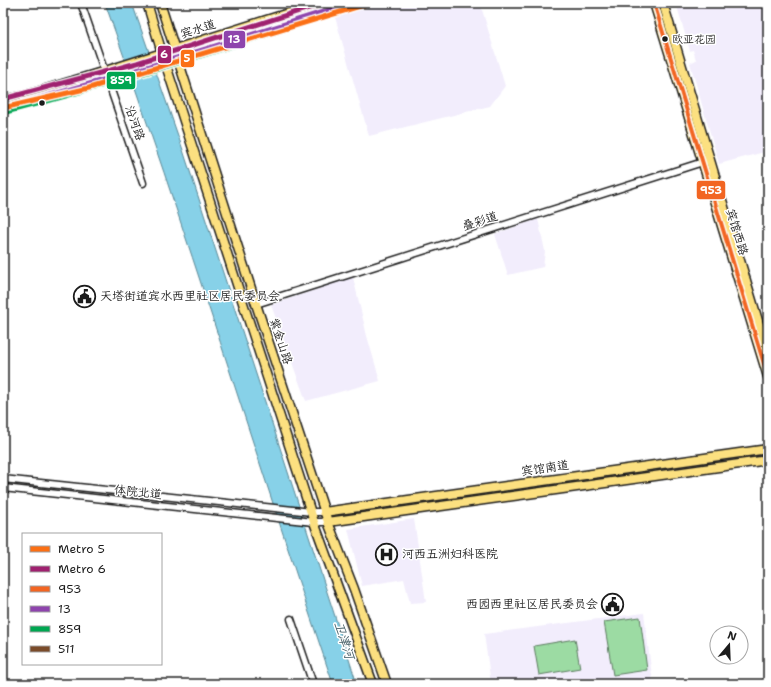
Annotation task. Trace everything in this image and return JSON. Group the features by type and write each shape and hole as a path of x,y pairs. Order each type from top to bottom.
{"main road":[{"name":"紫金山路","path":"147,3 163,57 314,522 373,684"},
{"name":"紫金山路","path":"160,3 324,512 354,589 387,684"},
{"name":"宾水道","path":"176,53 320,3"},
{"name":"宾水道","path":"107,75 176,53 350,3"},
{"name":"宾馆西路","path":"654,3 768,354"},
{"name":"宾馆西路","path":"663,3 706,161 768,377"},
{"path":"3,100 107,75"},
{"path":"3,107 42,98 107,75"},
{"name":"宾馆南道","path":"324,512 768,449"},
{"name":"宾馆南道","path":"328,522 768,460"}],"street":[{"name":"沿河路","path":"81,3 143,183"},
{"name":"叠彩道","path":"256,304 706,161"},
{"name":"体院北道","path":"3,479 312,512"},
{"name":"体院北道","path":"3,488 314,522"},
{"path":"312,512 324,512"},
{"path":"314,522 328,522"},
{"path":"291,619 313,684"}],"shaded area":[{"path":"381,3 480,3 505,86 490,106 369,136 335,17"},
{"path":"676,3 768,3 768,151 719,164 690,63 696,60 693,50 690,51"},
{"path":"538,219 545,251 543,267 508,275 495,234"},
{"path":"353,277 367,336 380,381 306,401 271,305"},
{"name":"河西五洲妇科医院","path":"414,519 426,602 410,603 404,579 362,586 348,529"},
{"path":"644,613 653,684 491,684 484,634"}],"green space":[{"path":"640,617 647,670 613,675 604,622"},
{"path":"575,639 580,668 539,675 534,646"}],"water":[{"path":"105,3 132,3 183,150 357,684 333,684 164,172"}],"metro line":[{"name":"6","path":"3,99 137,63 324,3"},
{"name":"5","path":"3,108 89,88 370,3"}],"transit line":[{"name":"511","path":"3,101 126,67 330,3"},
{"name":"13","path":"3,107 221,44 350,3"},
{"name":"953","path":"654,3 768,377"},
{"name":"859","path":"4,113 136,76 352,9"}],"place":[{"name":"欧亚花园","path":"665,39"},
{"name":"天塔街道宾水西里社区居民委员会","path":"85,296"},
{"name":"河西五洲妇科医院","path":"387,554"},
{"name":"西园西里社区居民委员会","path":"613,604"}],"water label":[{"name":"卫津河","path":"345,640"}]}
